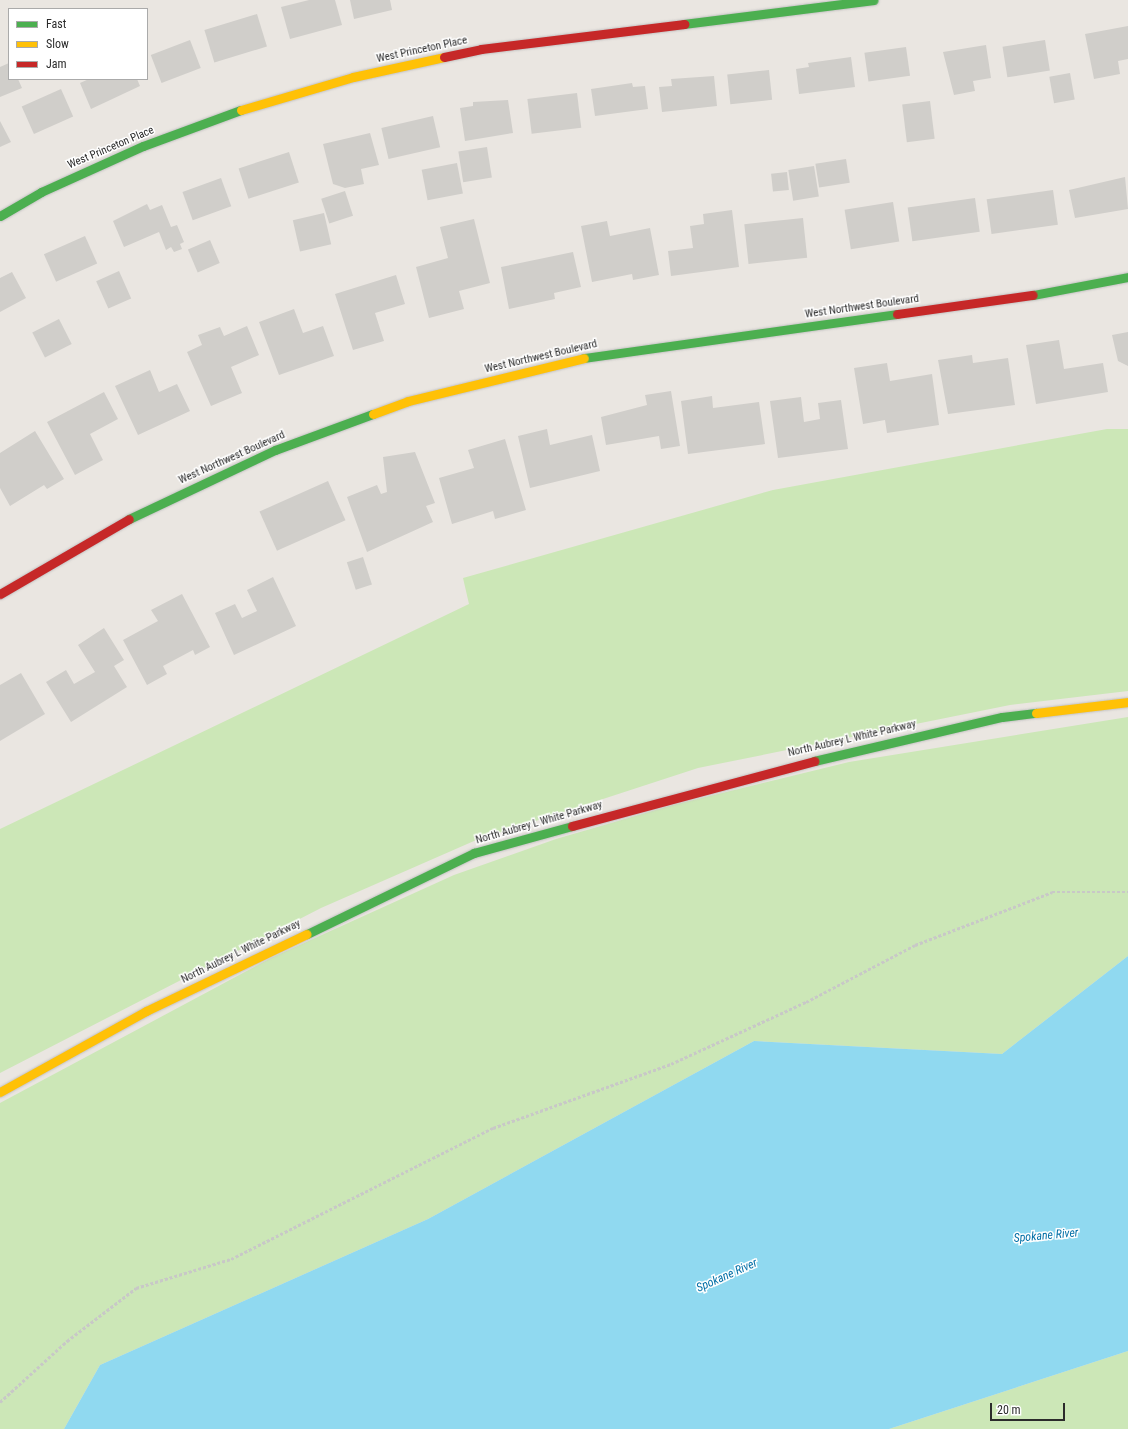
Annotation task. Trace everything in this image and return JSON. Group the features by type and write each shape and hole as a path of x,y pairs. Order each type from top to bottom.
{"street":[{"name":"West Princeton Place","path":"0,216 41,192 143,146 253,106 353,77 481,50 873,0"},
{"name":"West Northwest Boulevard","path":"0,594 141,512 275,450 408,401 585,358 1065,291 1128,277"},
{"name":"North Aubrey L White Parkway","path":"0,1092 146,1011 474,853 777,769 1002,717 1128,702"}],"path":[{"path":"0,1402 67,1341 136,1288 231,1259 493,1128 671,1064 806,1002 915,945 1052,892 1128,892"}],"green space":[{"path":"1107,429 1128,429 1128,691 1010,705 698,768 474,841 321,908 0,1073 0,829 469,604 463,578 773,490"},
{"path":"1128,717 1128,956 1002,1054 754,1041 428,1219 100,1365 64,1429 0,1429 0,1103 271,958 454,875 556,839 673,805 849,762"},
{"path":"1128,1351 1128,1429 889,1429"}],"water":[{"name":"Spokane River","path":"1128,956 1128,1351 889,1429 64,1429 100,1365 428,1219 754,1041 1002,1054"}],"building":[{"path":"309,0 335,0 342,25 290,39 281,7"},
{"path":"350,0 390,0 392,10 354,19"},
{"path":"257,14 267,47 214,63 204,30"},
{"path":"1128,26 1128,59 1118,61 1120,74 1094,79 1085,34"},
{"path":"190,40 201,68 162,83 151,55"},
{"path":"1045,40 1050,71 1007,77 1003,47"},
{"path":"986,45 991,78 973,81 975,91 954,95 943,52"},
{"path":"906,47 910,76 868,82 864,53"},
{"path":"851,57 855,87 799,94 796,69 809,67 808,63"},
{"path":"8,63 8,80 18,80 22,88 0,97 0,67"},
{"path":"769,70 772,100 730,104 727,74"},
{"path":"1070,73 1075,100 1054,103 1049,77"},
{"path":"714,76 717,106 662,112 659,87 672,86 671,79"},
{"path":"87,80 137,80 140,86 91,109 80,83"},
{"path":"632,83 633,87 645,86 648,109 595,116 591,89"},
{"path":"61,89 73,116 34,134 22,106"},
{"path":"577,93 581,128 532,134 527,99"},
{"path":"508,100 513,133 465,141 460,108 473,106 473,102"},
{"path":"930,101 935,139 907,142 902,104"},
{"path":"433,116 440,147 389,159 381,128"},
{"path":"0,121 11,142 0,147"},
{"path":"370,133 379,165 361,169 364,184 345,188 333,184 323,144"},
{"path":"487,147 492,178 463,182 458,152"},
{"path":"289,152 299,182 248,199 239,168"},
{"path":"846,159 850,183 819,188 815,164"},
{"path":"457,163 463,193 428,200 422,170"},
{"path":"814,166 819,197 793,201 788,170"},
{"path":"787,172 789,190 773,192 771,174"},
{"path":"1125,177 1128,209 1075,218 1069,190"},
{"path":"221,178 231,206 193,220 182,192"},
{"path":"1053,190 1058,225 992,234 987,199"},
{"path":"345,191 353,216 329,223 321,199"},
{"path":"975,198 980,232 912,241 908,207"},
{"path":"893,202 899,242 851,249 845,210"},
{"path":"147,204 150,210 162,205 171,227 177,225 184,242 180,244 182,249 174,252 171,247 166,250 159,232 124,247 113,221"},
{"path":"732,210 739,267 671,276 668,251 693,248 690,226 704,224 703,214"},
{"path":"324,213 331,244 300,251 293,220"},
{"path":"803,218 807,258 749,264 744,224"},
{"path":"474,219 490,283 459,291 464,309 429,318 416,267 448,258 440,227"},
{"path":"607,221 610,236 650,228 659,275 633,280 632,274 592,282 581,226"},
{"path":"85,236 97,263 56,282 44,254"},
{"path":"210,240 220,263 198,272 188,249"},
{"path":"573,252 581,287 554,293 555,299 509,309 501,267"},
{"path":"119,271 131,298 108,309 96,281"},
{"path":"12,272 26,298 0,312 0,278"},
{"path":"396,275 405,304 375,313 384,341 353,350 335,294"},
{"path":"294,309 303,333 323,326 334,356 279,375 259,322"},
{"path":"59,319 72,344 45,358 32,333"},
{"path":"247,326 259,355 231,367 242,393 211,406 187,352 202,345 198,335 220,327 224,336"},
{"path":"1128,332 1128,366 1118,361 1112,335"},
{"path":"1059,340 1064,369 1103,363 1108,392 1036,404 1026,345"},
{"path":"972,355 973,363 1008,358 1015,405 948,414 938,360"},
{"path":"887,363 890,381 932,374 939,425 887,433 885,420 863,424 854,368"},
{"path":"150,370 159,392 177,384 190,411 138,435 115,386"},
{"path":"671,391 680,446 661,449 659,436 606,445 601,417 647,405 645,395"},
{"path":"104,392 118,419 90,434 103,460 75,475 47,422"},
{"path":"712,396 713,408 759,402 765,444 688,454 681,401"},
{"path":"801,397 804,422 820,419 818,403 841,400 848,449 778,458 770,401"},
{"path":"547,429 550,445 592,435 600,471 530,488 518,436"},
{"path":"35,431 64,479 47,489 44,485 10,506 0,488 0,453"},
{"path":"505,439 526,510 495,519 493,511 452,524 439,478 474,468 468,450"},
{"path":"415,452 435,503 426,506 433,522 367,552 347,497 377,485 381,494 387,492 383,457"},
{"path":"328,481 345,520 277,551 259,512"},
{"path":"363,557 372,585 356,590 347,562"},
{"path":"273,577 296,626 234,655 215,613 235,604 242,618 257,611 247,590"},
{"path":"182,594 210,647 195,655 193,650 163,666 167,674 147,685 123,640 158,621 151,610"},
{"path":"104,628 124,660 114,666 127,687 71,722 46,682 66,670 74,684 95,672 78,645"},
{"path":"21,673 45,714 0,741 0,685"}],"traffic: fast":[{"path":"684,24 873,0"},
{"path":"0,216 41,192 143,146 241,110"},
{"path":"1033,295 1128,277"},
{"path":"584,358 897,314"},
{"path":"129,519 275,450 373,414"},
{"path":"814,761 1002,717 1036,713"},
{"path":"307,934 474,853 572,826"}],"traffic: slow":[{"path":"241,110 353,77 444,57"},
{"path":"373,414 408,401 584,358"},
{"path":"1036,713 1128,702"},
{"path":"0,1092 146,1011 307,934"}],"traffic: jam":[{"path":"444,57 481,49 684,24"},
{"path":"897,314 1033,295"},
{"path":"0,594 129,519"},
{"path":"572,826 814,761"}]}
